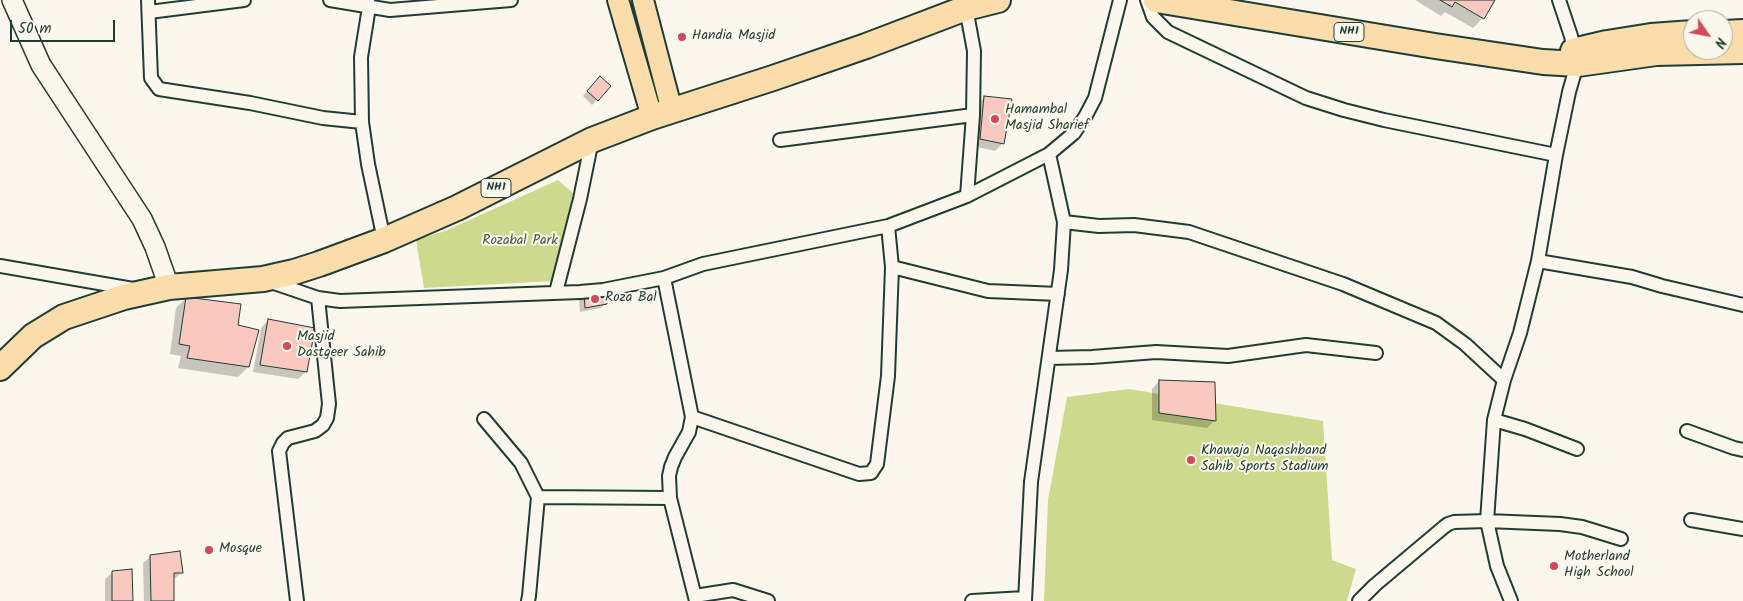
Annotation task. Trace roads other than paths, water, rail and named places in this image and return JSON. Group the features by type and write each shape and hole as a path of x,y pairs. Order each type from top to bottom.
{"highway":[{"name":"NH1","path":"0,368 33,336 64,317 124,297 158,290 263,279 294,272 384,240 457,208 592,140 662,114 782,75 966,8 998,0"},
{"name":"NH1","path":"1167,1 1543,62 1656,53 1743,51"},
{"name":"NH1","path":"1575,58 1606,43 1651,36 1683,34"}],"main road":[{"path":"618,0 662,114"},
{"path":"643,0 662,114"}],"street":[{"path":"0,266 158,290 155,247 142,219 41,65 12,0"},
{"path":"244,0 148,6 152,78 159,89 362,122"},
{"path":"330,0 368,3 390,10 511,0"},
{"path":"263,279 318,298 363,301 603,290 664,278 703,264 888,226 967,196 1049,154 1074,133 1092,104 1120,0"},
{"path":"1147,0 1153,16 1168,32 1306,98 1384,120 1556,155"},
{"path":"1511,601 1497,566 1487,521 1494,420 1504,380 1520,333 1538,261 1575,58 1559,0"},
{"path":"368,3 361,57 362,122 368,164 384,240"},
{"path":"966,8 974,51 973,115 967,196"},
{"path":"780,140 973,115"},
{"path":"556,292 580,199 592,140"},
{"path":"972,601 1025,600 1031,482 1058,294 1064,222 1049,154"},
{"path":"1064,222 1098,226 1134,225 1189,232 1343,284 1436,324 1465,344 1504,380"},
{"path":"692,417 859,474 871,473 877,464 888,376 892,267 888,226"},
{"path":"1538,261 1632,277 1743,305"},
{"path":"892,267 988,290 1058,294"},
{"path":"664,278 692,417 689,432 671,467 669,476 670,498 696,599 733,590 768,601"},
{"path":"297,601 279,451 282,443 288,438 315,431 323,425 327,418 329,404 318,298"},
{"path":"1049,358 1156,352 1228,356 1293,345 1376,353"},
{"path":"484,419 521,463 538,497 530,596 528,601"},
{"path":"1494,420 1525,429 1577,449"},
{"path":"1687,431 1743,450"},
{"path":"538,497 670,498"},
{"path":"1691,520 1743,530"},
{"path":"1359,601 1375,585 1448,524 1463,521 1487,521 1560,524 1582,527 1621,540"}],"place":[{"name":"Handia Masjid","path":"682,37"},
{"name":"Hamambal Masjid Sharief","path":"995,119"},
{"name":"Roza Bal","path":"595,299"},
{"name":"Masjid Dastgeer Sahib","path":"287,346"},
{"name":"Khawaja Naqashband Sahib Sports Stadium","path":"1191,460"},
{"name":"Mosque","path":"209,550"},
{"name":"Motherland High School","path":"1554,566"}],"park label":[{"name":"Rozabal Park","path":"520,242"}]}
